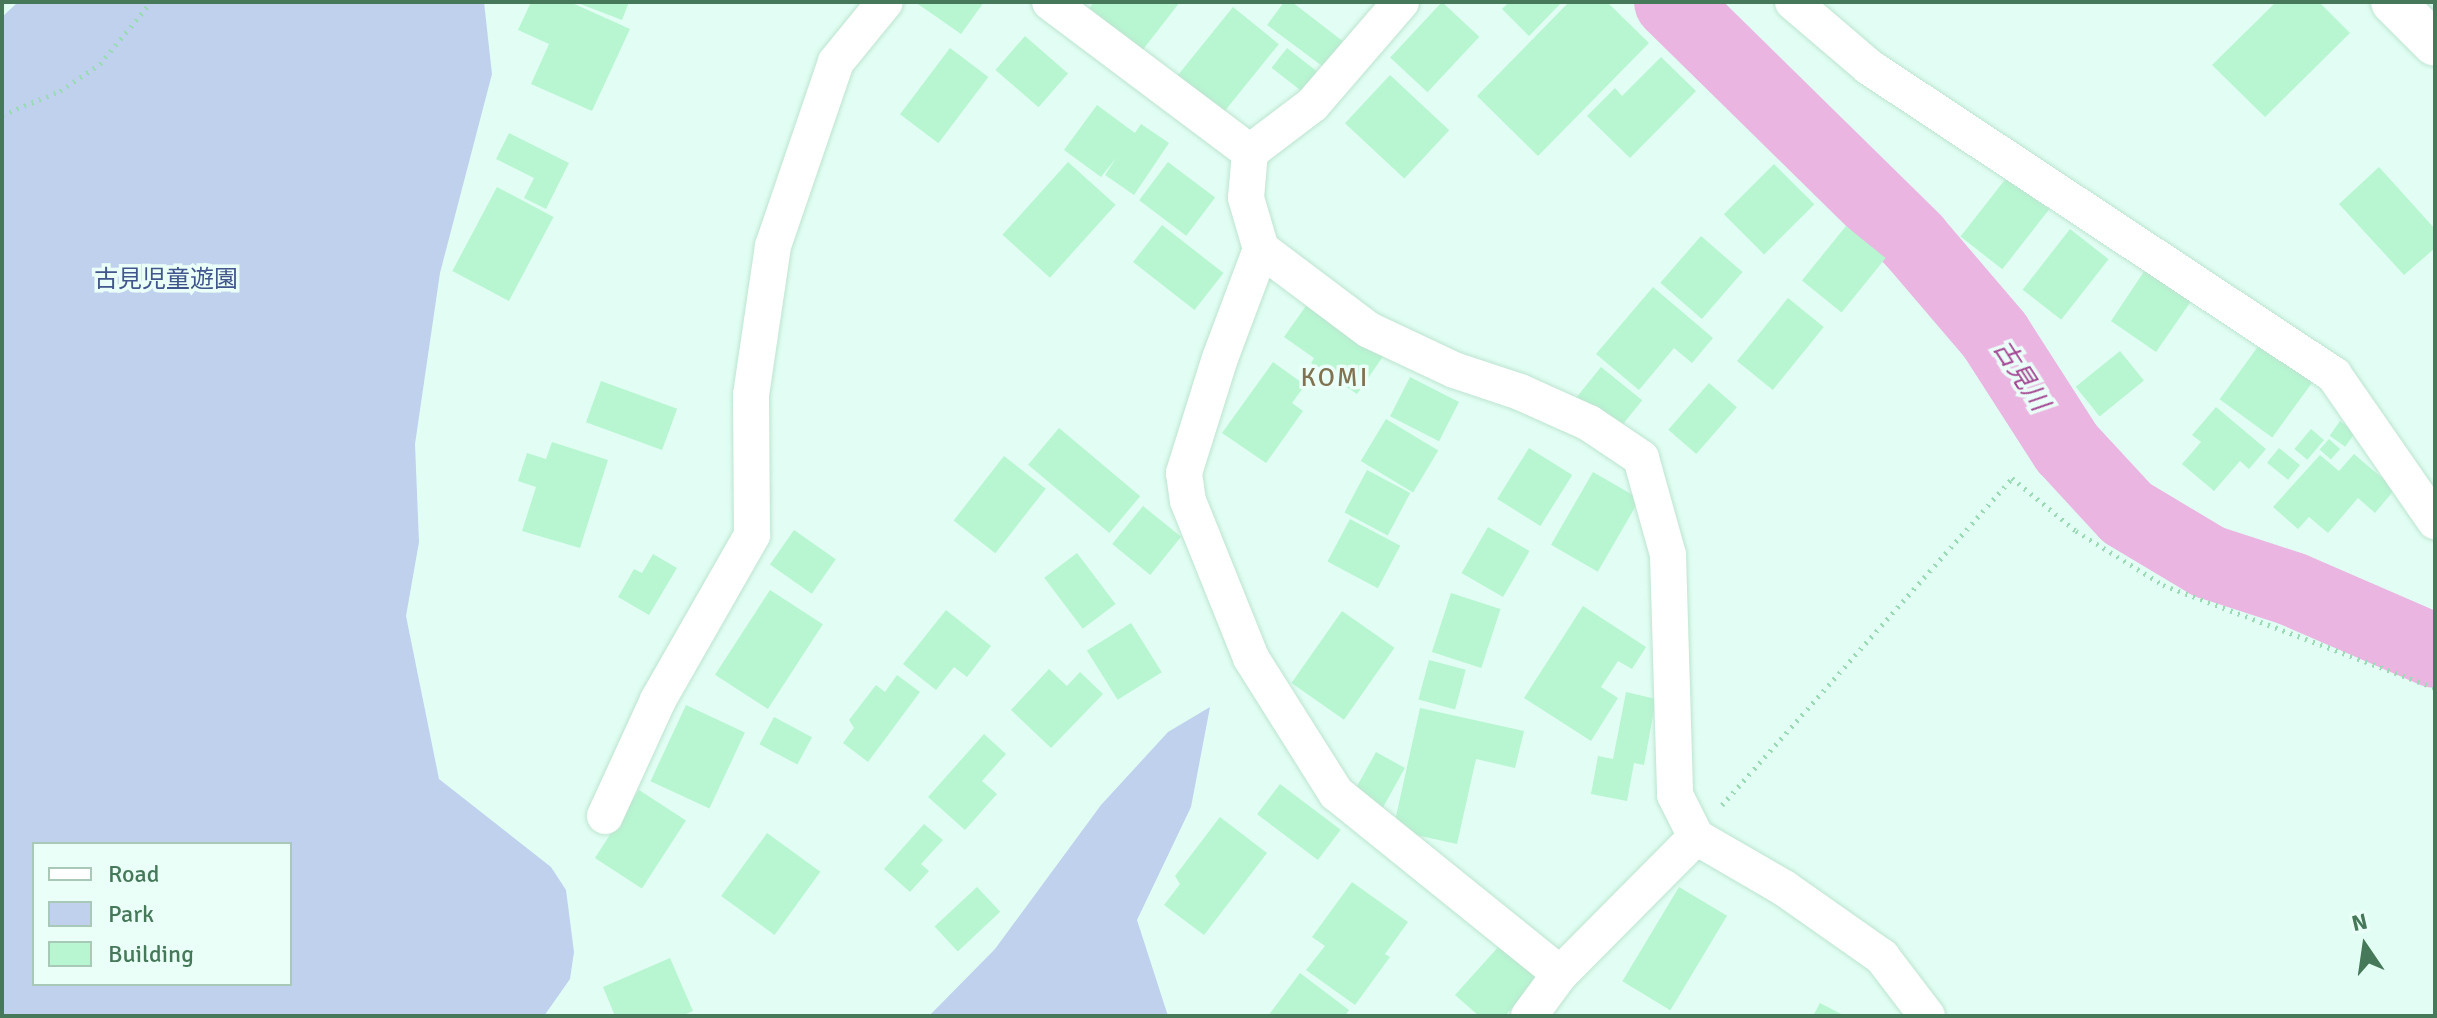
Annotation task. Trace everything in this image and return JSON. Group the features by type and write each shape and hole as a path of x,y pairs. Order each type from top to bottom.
{"street":[{"path":"605,816 658,700 752,535 751,395 773,246 836,62 885,2"},
{"path":"1050,2 1250,152"},
{"path":"1401,2 1312,105 1250,152 1246,198 1261,249 1369,330 1454,370 1520,392 1589,423 1641,458 1668,555 1675,795 1696,837 1784,888 1882,957 1927,1016"},
{"path":"1793,2 1869,67 2334,375 2435,521"},
{"path":"2393,2 2435,44"},
{"path":"1261,249 1220,358 1184,473 1188,501 1251,658 1336,793 1560,974"},
{"path":"1529,1016 1560,974 1696,837"}],"path":[{"path":"2,115 60,91 100,64 151,2"},
{"path":"1696,837 2012,478 2076,531 2163,585 2435,688"}],"green space":[{"name":"古見児童遊園","path":"18,2 484,2 492,74 440,273 415,444 419,542 406,616 439,779 551,867 566,890 574,952 570,979 544,1016 2,1016 2,17"},
{"path":"1210,707 1191,807 1137,920 1168,1016 929,1016 995,949 1101,805 1168,732"}],"building":[{"path":"531,2 570,2 630,29 592,111 531,84 549,44 518,30"},
{"path":"575,2 629,2 622,20"},
{"path":"915,2 984,2 961,34"},
{"path":"1094,2 1180,2 1141,52 1087,11"},
{"path":"1284,2 1292,2 1349,46 1329,71 1267,25"},
{"path":"1442,2 1479,37 1427,92 1390,58"},
{"path":"1509,2 1562,2 1529,36 1502,9"},
{"path":"1569,2 1607,2 1649,43 1538,156 1477,96"},
{"path":"2276,2 2319,2 2350,33 2265,117 2212,65"},
{"path":"1233,7 1279,44 1223,113 1178,75"},
{"path":"1025,36 1068,73 1038,107 995,70"},
{"path":"950,48 988,77 938,143 900,114"},
{"path":"1287,48 1318,72 1302,92 1272,68"},
{"path":"1661,57 1696,91 1630,158 1587,116 1615,88 1622,96"},
{"path":"1390,75 1449,130 1404,179 1345,123"},
{"path":"1097,105 1135,133 1141,124 1169,143 1134,195 1105,175 1116,158 1101,177 1064,150"},
{"path":"509,133 569,163 546,209 524,198 534,178 496,159"},
{"path":"1068,162 1116,205 1050,278 1002,235"},
{"path":"1168,162 1215,198 1186,236 1139,200"},
{"path":"1774,164 1814,204 1764,255 1724,214"},
{"path":"2379,167 2435,229 2435,248 2404,275 2339,204"},
{"path":"2011,172 2053,205 2002,269 1961,237"},
{"path":"497,187 554,217 509,301 452,271"},
{"path":"1162,225 1223,273 1195,310 1133,262"},
{"path":"1846,226 1886,258 1842,312 1802,280"},
{"path":"2070,229 2109,259 2061,320 2023,290"},
{"path":"1701,236 1743,272 1702,319 1660,283"},
{"path":"2145,270 2196,294 2156,352 2111,321"},
{"path":"1653,287 1713,338 1692,363 1674,348 1639,390 1596,354"},
{"path":"1788,298 1824,327 1773,390 1737,361"},
{"path":"1308,303 1384,355 1357,394 1311,363 1314,358 1284,337"},
{"path":"2262,341 2315,379 2272,437 2220,399"},
{"path":"2120,351 2144,381 2100,416 2076,387"},
{"path":"1273,362 1305,385 1292,403 1303,411 1266,463 1222,433"},
{"path":"1601,367 1642,400 1615,434 1574,400"},
{"path":"1410,377 1459,402 1439,441 1390,416"},
{"path":"601,381 677,409 662,450 586,422"},
{"path":"1709,383 1737,407 1696,454 1668,430"},
{"path":"2216,407 2266,449 2249,469 2240,461 2214,491 2182,464 2201,442 2192,435"},
{"path":"1386,419 1438,450 1413,492 1361,461"},
{"path":"2340,421 2356,432 2345,447 2330,436"},
{"path":"1059,428 1140,496 1109,533 1028,465"},
{"path":"2311,429 2324,440 2307,460 2294,449"},
{"path":"2329,439 2340,449 2331,459 2320,449"},
{"path":"552,442 608,460 580,548 522,531 536,487 518,481 527,453 546,459"},
{"path":"1529,448 1572,475 1540,526 1497,499"},
{"path":"2279,448 2300,465 2288,480 2267,463"},
{"path":"2354,454 2395,489 2375,513 2358,498 2328,533 2309,517 2298,529 2273,507 2320,455 2339,471"},
{"path":"1004,456 1046,489 995,553 954,521"},
{"path":"1367,470 1410,493 1388,535 1344,512"},
{"path":"1593,472 1640,499 1598,572 1551,545"},
{"path":"1143,506 1181,537 1150,575 1112,544"},
{"path":"1350,519 1400,546 1378,588 1327,561"},
{"path":"1488,527 1530,551 1503,597 1462,573"},
{"path":"794,530 836,559 812,594 770,564"},
{"path":"1077,553 1116,604 1083,629 1044,578"},
{"path":"653,554 677,568 649,615 618,597 634,569 642,573"},
{"path":"770,590 823,624 768,709 715,675"},
{"path":"1451,593 1500,609 1481,668 1432,652"},
{"path":"1583,606 1646,647 1632,669 1618,661 1601,687 1618,698 1591,741 1524,698"},
{"path":"946,610 991,646 967,677 954,667 936,690 903,664"},
{"path":"1342,611 1394,648 1344,720 1292,683"},
{"path":"1131,623 1162,672 1118,700 1087,651"},
{"path":"1429,660 1466,670 1455,709 1418,700"},
{"path":"1049,669 1067,686 1080,672 1103,694 1051,748 1011,710"},
{"path":"897,675 920,692 868,762 843,743 854,728 849,720 876,685 885,692"},
{"path":"1626,692 1656,699 1644,765 1634,763 1627,801 1591,794 1598,756 1613,759"},
{"path":"686,705 745,732 709,809 651,781"},
{"path":"1420,708 1524,731 1515,768 1476,759 1457,844 1393,830"},
{"path":"774,717 812,737 797,765 759,744"},
{"path":"984,734 1006,754 982,781 997,794 965,830 928,797"},
{"path":"1376,752 1405,768 1382,809 1353,793"},
{"path":"1280,784 1341,830 1318,860 1257,814"},
{"path":"639,790 686,820 642,888 595,858"},
{"path":"1220,817 1267,853 1204,935 1164,905 1180,884 1175,876"},
{"path":"924,824 943,840 921,864 929,871 910,892 884,869"},
{"path":"767,833 820,872 775,935 721,896"},
{"path":"1352,882 1408,922 1385,954 1390,957 1355,1005 1306,970 1325,946 1312,937"},
{"path":"977,887 1000,912 958,951 935,927"},
{"path":"1679,887 1727,916 1670,1010 1622,981"},
{"path":"1500,945 1538,979 1505,1016 1479,1016 1455,995"},
{"path":"670,958 693,1011 682,1016 615,1016 603,987"},
{"path":"1300,973 1349,1010 1345,1016 1268,1016"},
{"path":"1820,1003 1845,1016 1813,1016"}],"waterway":[{"name":"古見川","path":"1671,2 1914,241 1995,336 2067,448 2127,513 2209,562 2292,589 2435,651"}],"district":[{"name":"KOMI","path":"1335,379"}]}
